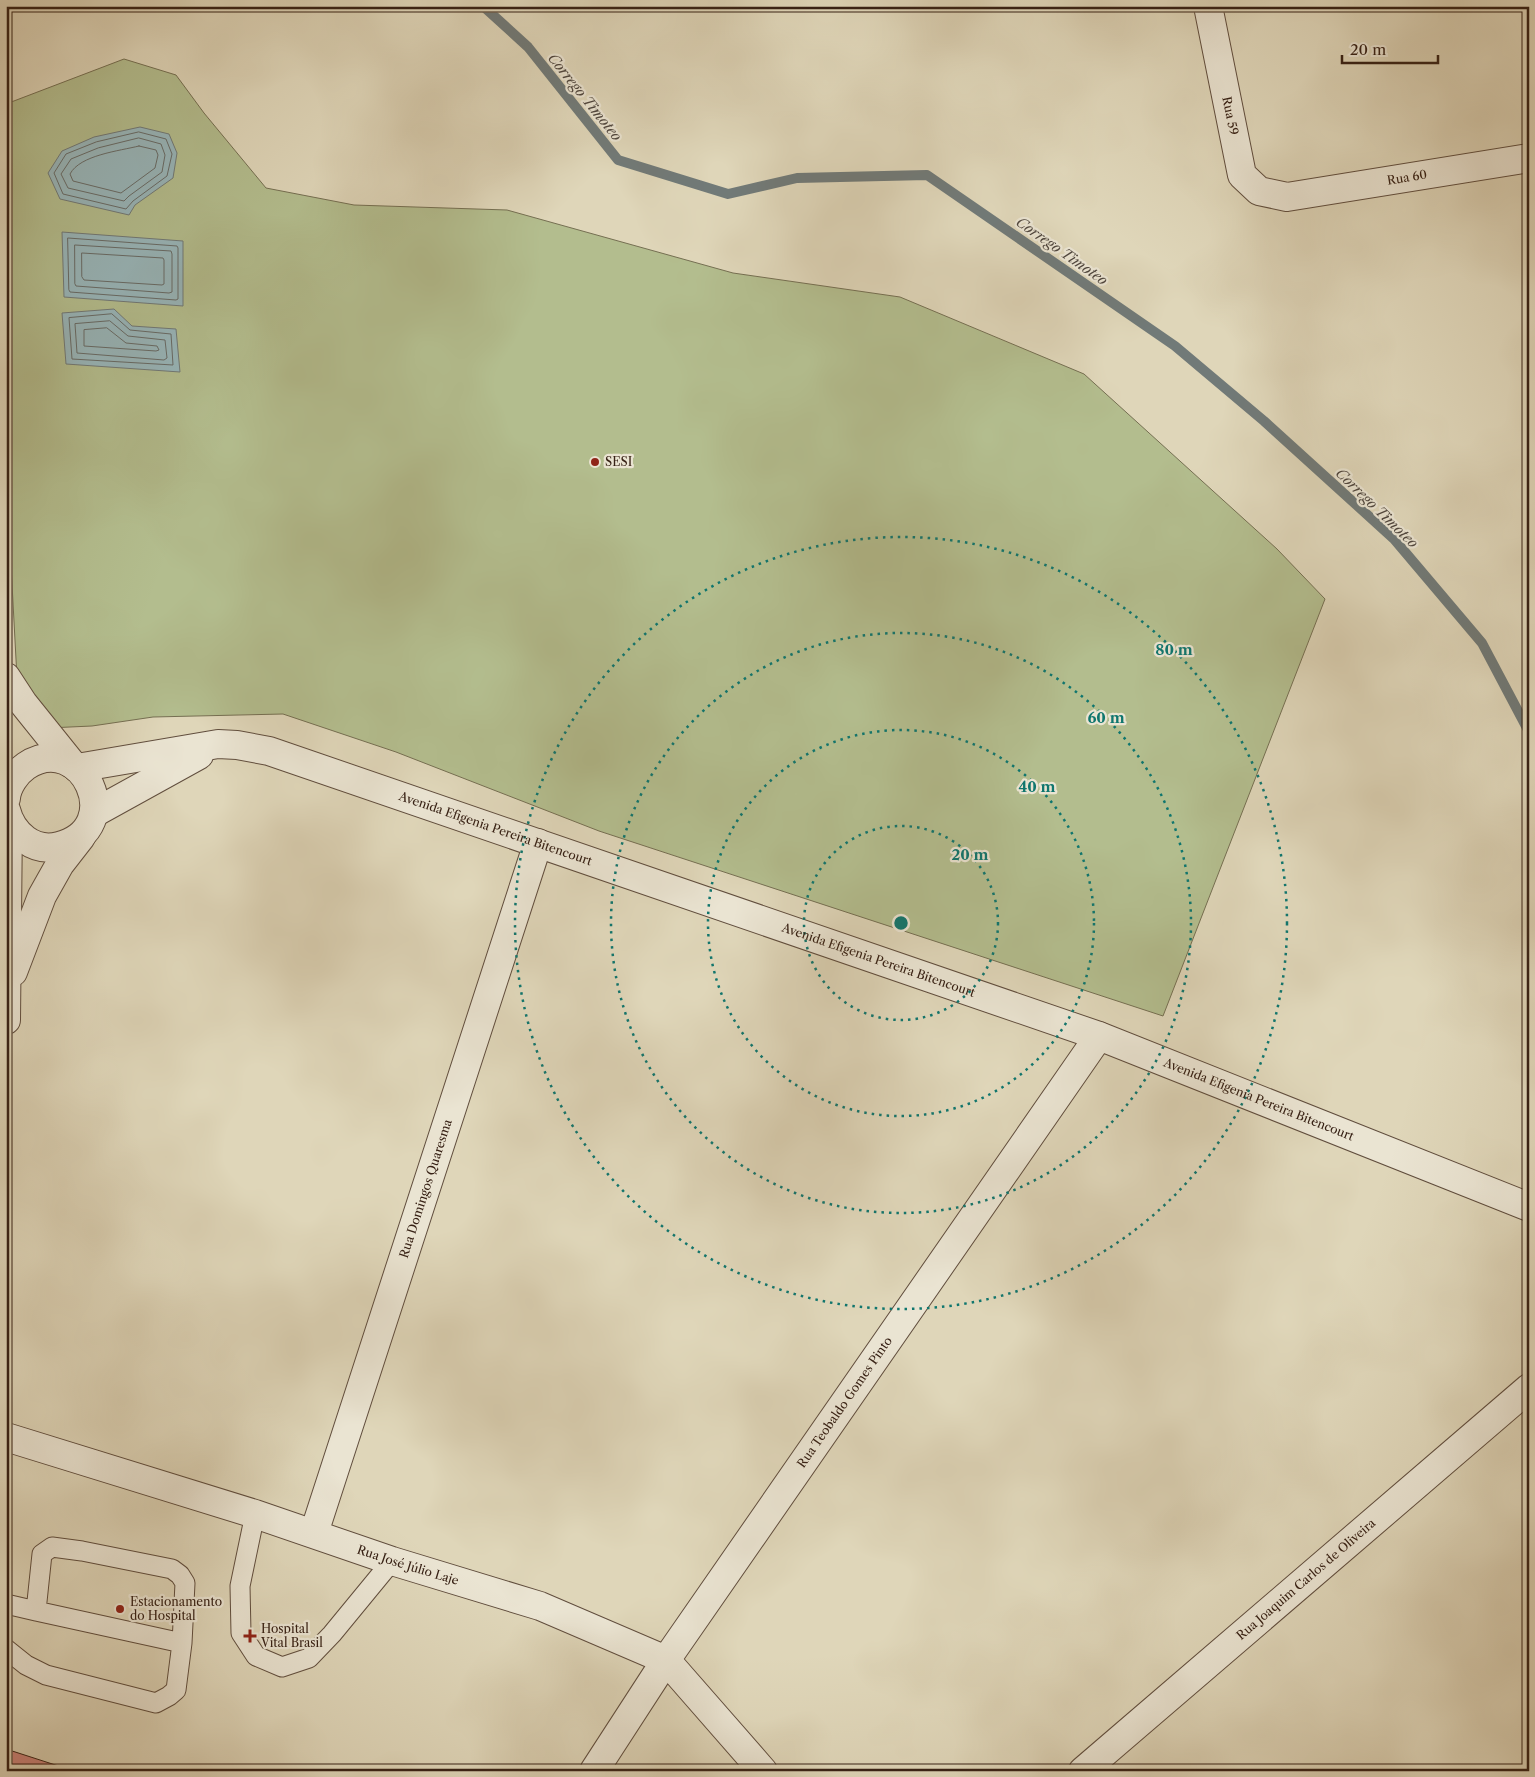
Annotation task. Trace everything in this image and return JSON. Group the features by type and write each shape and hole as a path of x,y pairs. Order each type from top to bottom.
{"street":[{"name":"Rua 59","path":"1208,6 1242,175 1259,191 1287,196"},
{"name":"Rua 60","path":"1287,196 1529,158"},
{"path":"6,677 23,702 74,766 88,780 94,796 89,823 60,864 42,896 7,987"},
{"path":"74,766 61,760 50,759 27,765 18,773 7,805 18,835 33,845 52,848 70,844 89,823 218,744"},
{"name":"Avenida Efigenia Pereira Bitencourt","path":"74,766 218,744 238,745 269,751 1099,1036 1529,1207"},
{"path":"6,788 6,1020"},
{"name":"Rua Domingos Quaresma","path":"314,1533 538,843"},
{"name":"Rua Teobaldo Gomes Pinto","path":"594,1771 666,1660 1099,1036"},
{"name":"Rua Joaquim Carlos de Oliveira","path":"1083,1771 1529,1388"},
{"name":"Rua José Júlio Laje","path":"6,1437 255,1514 392,1561 540,1606 666,1660 763,1771"}],"lane":[{"path":"255,1514 240,1586 241,1633 256,1656 282,1668 309,1658 332,1634 392,1561"},
{"path":"6,1649 26,1665 46,1675 156,1703 170,1696 176,1690 182,1643 185,1584 180,1575 172,1569 82,1550 52,1547 42,1554 36,1611"},
{"path":"6,1604 182,1643"}],"green space":[{"name":"SESI","path":"124,59 176,75 204,113 266,188 354,205 507,210 733,273 900,297 1084,374 1277,549 1325,599 1163,1016 599,831 396,752 283,714 153,717 92,726 48,728 18,697 11,565 6,252 6,104"}],"water":[{"path":"140,127 169,134 177,153 173,178 135,205 129,215 60,199 48,173 62,151 94,137"},
{"path":"62,232 183,241 183,306 64,297"},
{"path":"114,309 132,326 176,329 180,372 66,364 62,313"}],"building":[{"path":"6,1749 74,1771 6,1771"}],"waterway":[{"name":"Corrego Timoteo","path":"483,6 528,47 618,160 728,194 797,178 927,175 1175,346 1264,421 1394,539 1482,643 1529,732"}],"place":[{"name":"SESI","path":"595,462"},
{"name":"Estacionamento do Hospital","path":"120,1609"},
{"name":"Hospital Vital Brasil","path":"250,1636"}]}
